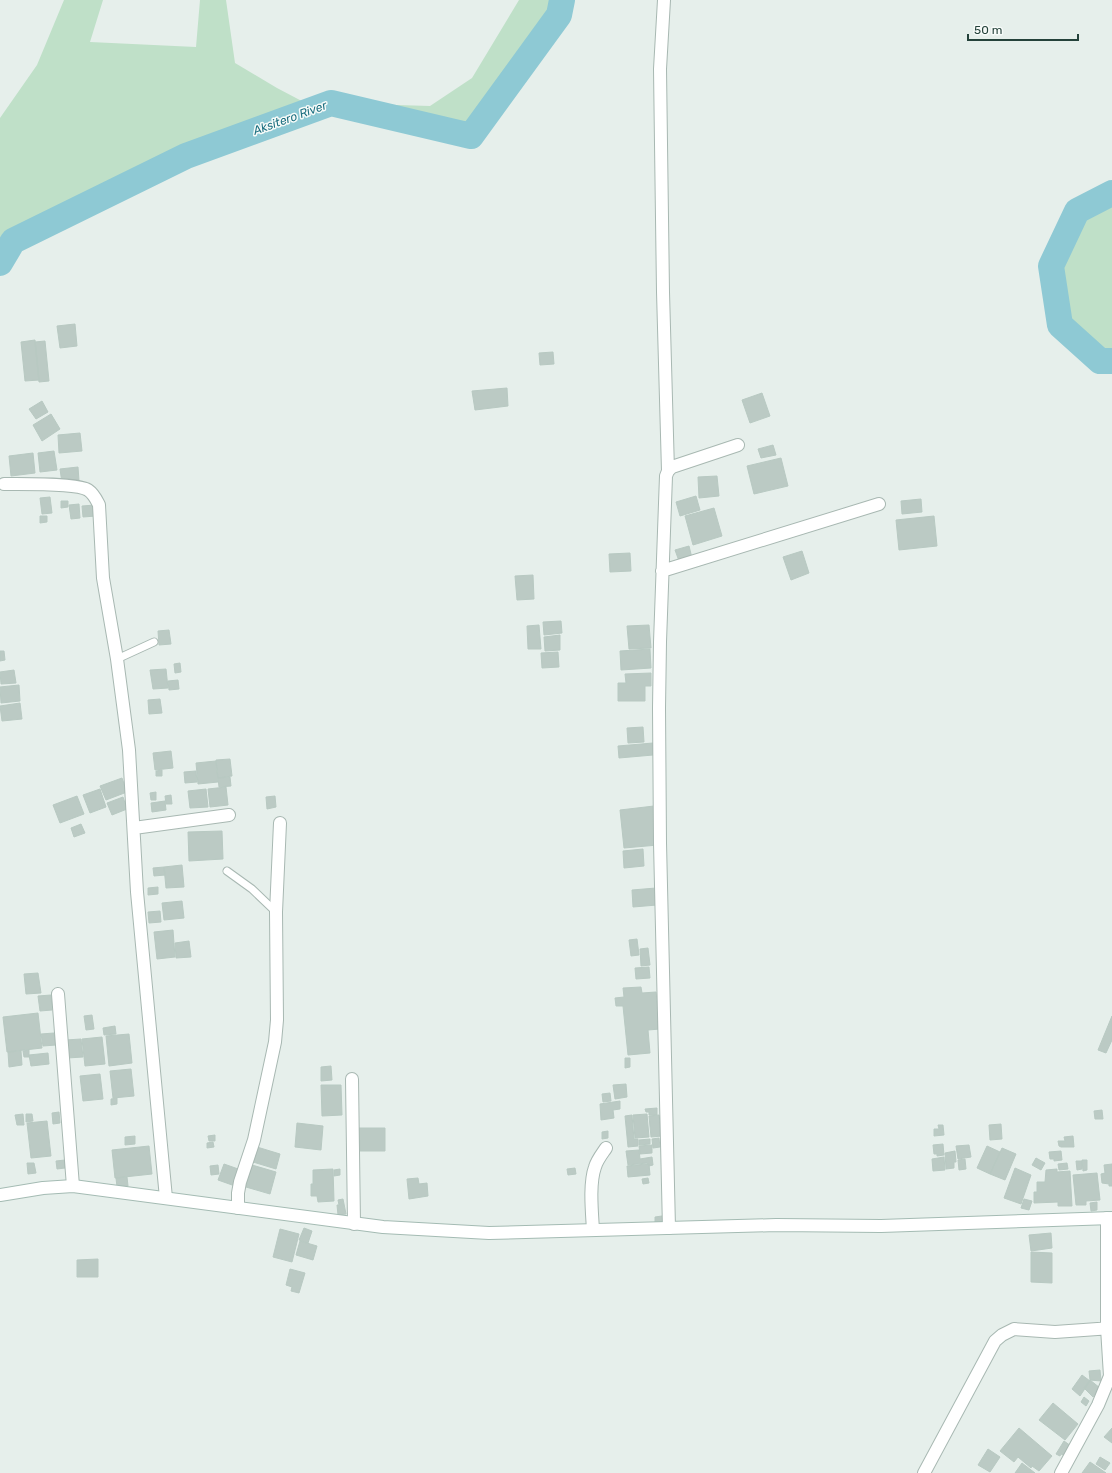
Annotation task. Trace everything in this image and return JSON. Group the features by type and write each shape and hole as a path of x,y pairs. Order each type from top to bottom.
{"street":[{"path":"664,0 660,69 663,292 668,470 666,476 664,501 659,708 660,843 669,1228"},
{"path":"668,470 672,467 738,445"},
{"path":"4,484 76,487 87,489 94,495 99,505 103,578 117,659 129,750 137,892 166,1198"},
{"path":"662,571 879,504"},
{"path":"134,828 229,816"},
{"path":"238,1208 240,1182 254,1140 275,1042 277,1020 276,912 280,823"},
{"path":"58,994 73,1186"},
{"path":"352,1079 354,1224"},
{"path":"593,1230 592,1186 594,1169 606,1148"},
{"path":"0,1195 43,1188 73,1186 354,1224 489,1233 776,1225 881,1226 1109,1218 1111,1377 1098,1405 1061,1473"},
{"path":"924,1473 996,1342 1002,1335 1014,1329 1055,1332 1110,1328"}],"lane":[{"path":"117,659 154,642"},
{"path":"227,872 252,889 276,912"}],"green space":[{"path":"64,0 103,0 90,42 196,47 200,0 226,0 235,63 315,108 13,241 0,263 0,118 37,65"},
{"path":"519,0 562,0 559,15 471,136 331,103 430,106 472,78"},
{"path":"1112,193 1112,361 1100,361 1060,325 1051,266 1077,211"}],"building":[{"path":"75,324 77,346 60,348 57,326"},
{"path":"35,340 39,380 25,381 21,342"},
{"path":"45,341 49,381 39,382 35,342"},
{"path":"553,352 554,364 540,365 539,353"},
{"path":"507,388 508,406 475,410 472,391"},
{"path":"762,393 770,416 750,423 742,400"},
{"path":"42,401 48,412 36,419 29,409"},
{"path":"51,414 60,429 42,441 33,425"},
{"path":"80,433 82,451 59,453 58,435"},
{"path":"773,445 776,455 761,458 758,449"},
{"path":"54,451 57,470 40,472 38,453"},
{"path":"33,453 35,473 11,476 9,456"},
{"path":"781,458 788,486 754,494 747,466"},
{"path":"78,467 79,481 62,483 60,469"},
{"path":"717,476 719,496 699,498 698,477"},
{"path":"696,496 700,510 680,516 676,502"},
{"path":"50,497 52,513 42,514 40,498"},
{"path":"921,499 922,512 902,514 901,501"},
{"path":"61,501 68,501 68,507 61,508"},
{"path":"79,504 80,518 71,519 69,505"},
{"path":"95,505 96,516 83,517 82,506"},
{"path":"714,508 722,536 693,545 685,516"},
{"path":"40,516 47,516 47,522 40,523"},
{"path":"934,516 937,546 899,550 896,520"},
{"path":"689,546 692,558 679,561 675,550"},
{"path":"802,551 809,573 791,580 783,557"},
{"path":"630,553 631,571 610,572 609,554"},
{"path":"533,575 534,599 517,600 515,576"},
{"path":"561,621 562,633 544,635 543,622"},
{"path":"539,625 541,649 528,649 527,626"},
{"path":"649,625 651,648 629,649 627,626"},
{"path":"169,630 171,644 159,645 158,631"},
{"path":"560,635 560,650 545,651 544,637"},
{"path":"650,649 651,668 621,670 620,651"},
{"path":"0,651 4,651 5,660 0,661"},
{"path":"558,652 559,667 542,668 541,653"},
{"path":"180,663 181,672 175,673 174,664"},
{"path":"166,669 168,688 153,689 150,670"},
{"path":"14,670 16,683 1,684 0,672"},
{"path":"651,673 651,686 645,686 645,701 618,701 618,683 626,683 625,674"},
{"path":"178,680 179,689 169,690 168,681"},
{"path":"19,685 20,701 1,703 0,687"},
{"path":"160,699 162,713 149,714 148,700"},
{"path":"20,703 22,719 2,721 0,706"},
{"path":"643,727 644,742 628,743 627,728"},
{"path":"653,743 653,755 619,758 618,746"},
{"path":"171,751 173,768 155,770 153,753"},
{"path":"230,759 232,776 218,778 216,760"},
{"path":"216,761 218,782 198,784 196,763"},
{"path":"162,770 162,776 156,776 156,771"},
{"path":"196,771 197,782 185,783 184,772"},
{"path":"230,777 231,786 219,787 218,778"},
{"path":"122,778 127,792 106,800 100,786"},
{"path":"226,787 228,805 210,807 208,789"},
{"path":"100,789 106,807 90,813 83,795"},
{"path":"206,789 208,807 190,808 188,791"},
{"path":"156,792 156,800 151,800 150,793"},
{"path":"171,795 172,804 166,804 165,796"},
{"path":"77,796 84,814 60,823 53,805"},
{"path":"275,796 276,807 267,809 266,797"},
{"path":"123,797 127,809 112,815 107,803"},
{"path":"165,801 166,810 152,812 151,803"},
{"path":"654,806 658,845 624,848 620,810"},
{"path":"81,824 85,833 74,837 71,828"},
{"path":"222,831 223,859 189,861 188,832"},
{"path":"643,849 644,866 624,868 623,851"},
{"path":"182,865 184,887 166,888 164,867"},
{"path":"164,867 165,875 154,876 153,868"},
{"path":"158,887 158,894 148,895 148,888"},
{"path":"656,888 657,905 633,907 632,890"},
{"path":"182,901 184,918 164,920 162,903"},
{"path":"160,911 161,922 149,923 148,912"},
{"path":"173,930 175,957 157,959 154,932"},
{"path":"637,939 639,955 631,956 629,940"},
{"path":"189,941 191,957 176,958 175,943"},
{"path":"648,948 650,965 641,966 640,949"},
{"path":"649,967 650,978 636,979 635,968"},
{"path":"38,973 41,993 26,994 24,974"},
{"path":"641,987 642,993 656,992 660,1029 648,1030 650,1053 628,1055 623,1006 616,1006 615,998 624,997 623,988"},
{"path":"51,995 52,1010 40,1011 38,996"},
{"path":"38,1013 42,1048 7,1052 3,1017"},
{"path":"92,1015 94,1029 86,1030 84,1016"},
{"path":"1112,1016 1112,1040 1106,1053 1098,1050"},
{"path":"115,1026 116,1034 104,1035 103,1028"},
{"path":"54,1033 56,1045 43,1046 41,1034"},
{"path":"129,1034 132,1063 109,1066 106,1036"},
{"path":"102,1037 105,1064 85,1066 82,1039"},
{"path":"81,1039 83,1057 67,1058 66,1040"},
{"path":"29,1050 29,1057 24,1057 23,1051"},
{"path":"21,1051 22,1065 9,1067 8,1052"},
{"path":"48,1053 49,1064 31,1066 29,1055"},
{"path":"625,1058 630,1058 630,1067 625,1068"},
{"path":"331,1066 332,1080 321,1081 321,1067"},
{"path":"131,1069 134,1096 113,1098 110,1071"},
{"path":"100,1074 103,1099 83,1101 80,1076"},
{"path":"626,1084 627,1097 615,1099 613,1085"},
{"path":"321,1085 341,1085 342,1115 322,1116"},
{"path":"610,1093 611,1101 603,1102 602,1094"},
{"path":"117,1098 117,1104 111,1105 111,1099"},
{"path":"620,1101 620,1109 613,1110 614,1118 601,1120 600,1104"},
{"path":"657,1108 657,1115 649,1115 649,1112 646,1112 645,1109"},
{"path":"1102,1110 1103,1119 1095,1119 1094,1111"},
{"path":"59,1112 60,1123 53,1124 52,1113"},
{"path":"23,1114 24,1125 17,1125 15,1115"},
{"path":"26,1114 32,1114 33,1121 26,1122"},
{"path":"647,1114 649,1137 635,1138 633,1115"},
{"path":"632,1115 634,1139 638,1139 638,1146 628,1147 625,1116"},
{"path":"659,1115 662,1136 651,1137 649,1116"},
{"path":"47,1121 51,1156 31,1158 27,1123"},
{"path":"297,1123 323,1126 321,1150 295,1147"},
{"path":"1001,1124 1002,1139 990,1140 989,1125"},
{"path":"938,1125 943,1125 944,1135 934,1136 934,1129 939,1129"},
{"path":"359,1128 385,1128 385,1151 360,1151"},
{"path":"608,1131 608,1138 602,1139 602,1132"},
{"path":"215,1135 215,1141 209,1141 208,1136"},
{"path":"135,1136 135,1144 125,1145 125,1137"},
{"path":"1073,1136 1074,1147 1059,1146 1058,1141 1065,1141 1064,1137"},
{"path":"659,1138 660,1147 653,1148 652,1139"},
{"path":"650,1139 650,1144 639,1145 639,1140"},
{"path":"213,1142 214,1147 207,1148 207,1143"},
{"path":"943,1144 944,1155 937,1156 937,1154 934,1154 933,1145"},
{"path":"652,1145 652,1153 640,1154 639,1146"},
{"path":"969,1145 971,1157 958,1159 956,1146"},
{"path":"149,1146 152,1174 115,1178 112,1150"},
{"path":"987,1146 1000,1152 990,1174 977,1168"},
{"path":"257,1147 280,1154 276,1169 253,1162"},
{"path":"1002,1148 1016,1154 1005,1180 990,1174"},
{"path":"639,1150 640,1159 652,1157 653,1165 649,1166 647,1163 628,1165 626,1151"},
{"path":"955,1151 956,1162 954,1162 954,1168 946,1169 945,1153"},
{"path":"1061,1151 1062,1160 1054,1161 1054,1159 1050,1159 1049,1152"},
{"path":"944,1157 945,1170 933,1171 932,1159"},
{"path":"1036,1158 1045,1163 1041,1170 1032,1165"},
{"path":"965,1159 966,1169 959,1170 958,1160"},
{"path":"65,1160 65,1168 57,1169 56,1161"},
{"path":"1082,1160 1087,1160 1087,1170 1083,1171"},
{"path":"1076,1161 1082,1161 1082,1169 1077,1170"},
{"path":"27,1163 34,1163 36,1173 28,1174"},
{"path":"1067,1163 1068,1169 1059,1170 1058,1164"},
{"path":"224,1164 241,1170 235,1186 218,1180"},
{"path":"649,1164 650,1175 628,1177 627,1166"},
{"path":"1112,1164 1112,1186 1109,1186 1109,1184 1102,1183 1101,1174 1105,1173 1104,1165"},
{"path":"218,1165 219,1174 211,1175 210,1166"},
{"path":"252,1165 276,1172 270,1194 246,1187"},
{"path":"575,1168 576,1174 568,1175 567,1169"},
{"path":"1015,1168 1031,1175 1021,1204 1004,1198"},
{"path":"333,1169 334,1201 318,1202 317,1196 311,1196 313,1170"},
{"path":"340,1169 340,1175 334,1176 334,1170"},
{"path":"1057,1169 1057,1172 1070,1171 1072,1206 1058,1206 1058,1202 1034,1203 1034,1192 1037,1192 1037,1182 1045,1182 1046,1170"},
{"path":"1097,1173 1100,1200 1086,1201 1086,1205 1076,1205 1073,1175"},
{"path":"127,1177 128,1186 117,1187 116,1178"},
{"path":"418,1178 419,1184 427,1183 428,1196 409,1199 407,1179"},
{"path":"648,1178 649,1183 643,1184 642,1179"},
{"path":"343,1199 346,1214 338,1215 338,1200"},
{"path":"1024,1199 1032,1201 1029,1210 1021,1208"},
{"path":"1097,1202 1097,1210 1091,1211 1090,1203"},
{"path":"662,1216 663,1223 655,1224 655,1217"},
{"path":"304,1228 312,1231 308,1243 299,1240"},
{"path":"280,1229 299,1234 292,1262 273,1257"},
{"path":"1051,1233 1052,1248 1031,1251 1029,1235"},
{"path":"300,1241 317,1246 313,1260 296,1255"},
{"path":"1031,1252 1052,1253 1052,1283 1031,1282"},
{"path":"98,1259 98,1277 77,1277 77,1260"},
{"path":"290,1269 305,1273 299,1293 291,1291 292,1287 286,1285"},
{"path":"1100,1370 1101,1381 1090,1380 1089,1371"},
{"path":"1082,1375 1090,1381 1080,1396 1072,1389"},
{"path":"1090,1380 1100,1388 1093,1397 1084,1388"},
{"path":"1084,1397 1089,1401 1086,1406 1081,1402"},
{"path":"1053,1403 1078,1424 1065,1440 1039,1420"},
{"path":"1019,1428 1052,1456 1039,1471 1032,1466 1031,1468 1018,1457 1014,1462 1000,1451"},
{"path":"1112,1428 1112,1443 1104,1437"},
{"path":"1064,1441 1071,1446 1065,1456 1061,1454 1060,1456 1056,1454"},
{"path":"988,1449 1000,1457 990,1472 978,1465"},
{"path":"1100,1457 1110,1463 1105,1470 1096,1464"},
{"path":"1090,1462 1106,1473 1082,1473"},
{"path":"1022,1463 1035,1473 1015,1473"}],"waterway":[{"name":"Aksitero River","path":"0,263 13,241 186,156 331,103 471,136 559,15 562,0"},
{"name":"Aksitero River","path":"1112,193 1077,211 1051,266 1060,325 1100,361 1112,361"}]}
